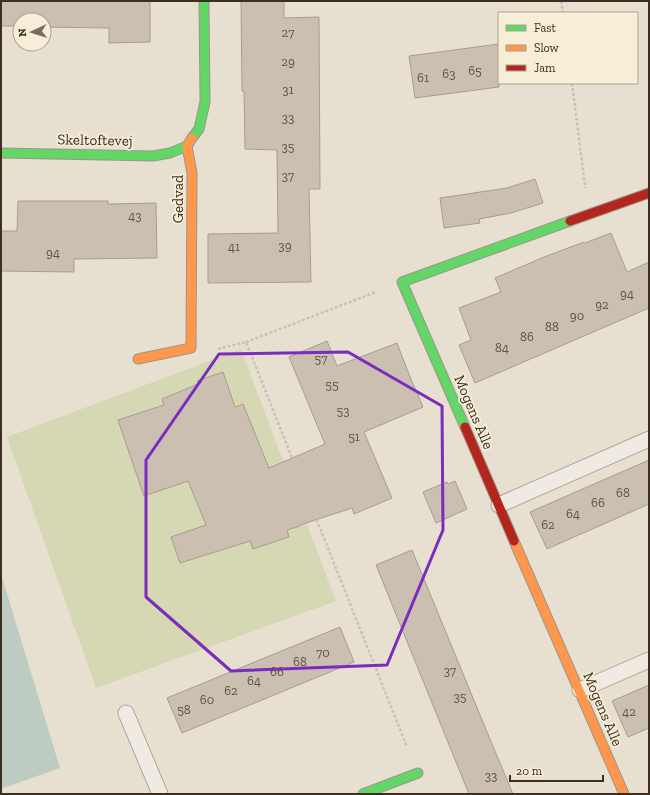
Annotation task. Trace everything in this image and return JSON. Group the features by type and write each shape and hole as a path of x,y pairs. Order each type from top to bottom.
{"street":[{"path":"187,146 199,129 205,102 204,1"},
{"name":"Skeltoftevej","path":"1,153 153,156 170,153 187,146"},
{"name":"Gedvad","path":"187,146 192,174 191,348"},
{"path":"402,282 649,193"},
{"name":"Mogens Alle","path":"402,282 624,794"},
{"path":"138,359 191,348"},
{"path":"363,794 418,773"}],"lane":[{"path":"499,505 649,440"},
{"path":"580,690 649,660"},
{"path":"126,713 160,794"}],"path":[{"path":"561,1 563,12"},
{"path":"572,84 584,178 592,214"},
{"path":"191,348 210,351 246,342 402,282"},
{"path":"246,342 418,773"}],"highlighted area":[{"path":"348,352 442,406 443,530 387,665 231,671 146,597 146,460 219,354"}],"green space":[{"path":"241,349 336,601 96,688 7,437"}],"shaded area":[{"path":"1,574 60,768 1,789"}],"building":[{"path":"1,1 150,1 150,42 109,43 109,28 52,27 52,12 12,12 12,26 1,26"},
{"path":"241,1 284,1 284,18 319,17 320,189 309,189 311,282 208,283 208,234 278,233 277,150 245,149 244,91 242,91"},
{"path":"498,44 499,87 415,98 409,56"},
{"path":"535,179 543,203 511,213 479,219 480,223 444,228 440,198 507,188"},
{"path":"18,201 108,201 108,204 156,203 157,258 74,259 74,272 1,271 1,231 17,231"},
{"path":"611,233 627,272 649,262 649,308 475,383 459,345 471,340 459,308 501,292 495,278 544,257"},
{"path":"327,341 337,366 397,343 423,407 364,432 392,498 354,514 352,508 300,525 287,530 289,537 253,549 250,541 180,563 171,537 206,525 188,481 144,496 118,420 164,405 162,399 198,384 197,381 223,372 235,407 243,404 269,468 325,444 289,357"},
{"path":"649,460 649,504 547,549 530,512"},
{"path":"455,481 467,509 436,523 423,492 447,482 448,484"},
{"path":"412,550 513,794 469,794 376,565"},
{"path":"340,627 354,662 182,733 167,698"},
{"path":"649,685 649,728 628,737 612,701"}],"traffic: fast":[{"path":"192,138 199,129 205,102 204,1"},
{"path":"1,153 153,156 170,153 187,146"},
{"path":"465,427 402,282 570,221"},
{"path":"363,794 418,773"}],"traffic: slow":[{"path":"138,359 191,348 192,173 187,146 192,138"},
{"path":"514,541 624,794"}],"traffic: jam":[{"path":"570,221 649,193"},
{"path":"465,427 514,541"}]}
